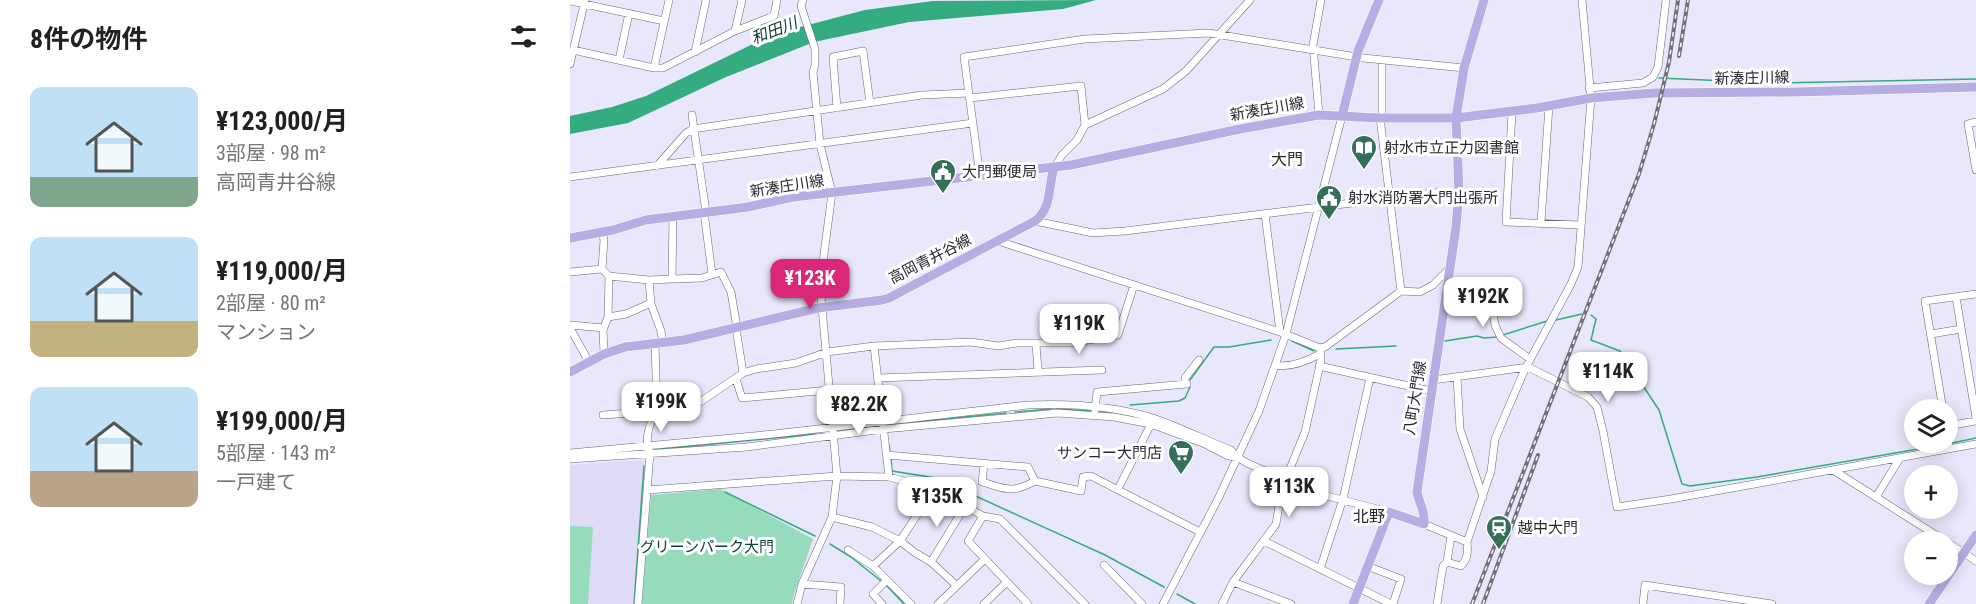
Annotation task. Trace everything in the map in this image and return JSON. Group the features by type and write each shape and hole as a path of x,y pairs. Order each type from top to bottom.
{"main road":[{"path":"1342,116 1357,55 1378,0"},
{"name":"八町大門線","path":"1424,524 1425,515 1417,492 1459,192 1456,118 1464,68 1484,0"},
{"name":"新湊庄川線","path":"570,238 646,220 748,207 793,197 1054,168 1249,127 1319,115 1456,118 1591,98 1654,93 1976,87"},
{"path":"1035,221 1042,216 1047,205 1054,168"},
{"name":"高岡青井谷線","path":"570,372 604,354 625,347 684,340 822,307 882,300 1035,221"},
{"path":"1353,604 1389,512 1424,524"},
{"path":"1929,604 1976,535"}],"street":[{"path":"616,9 618,0"},
{"path":"654,68 669,0"},
{"path":"695,52 706,0"},
{"path":"735,31 742,0"},
{"path":"573,50 663,68 735,31 774,16 777,0"},
{"path":"797,604 802,584 832,517 837,476 820,285 832,194 820,144 813,72 814,49 801,6 803,0"},
{"path":"1085,125 1163,88 1186,71 1250,0"},
{"path":"1319,115 1313,50 1321,0"},
{"path":"1447,562 1461,566 1466,561 1467,542 1484,498 1491,471 1495,439 1525,369 1578,267 1591,98 1582,0"},
{"path":"1589,88 1643,83 1653,77 1658,67 1666,0"},
{"path":"570,1 584,2 664,21"},
{"path":"570,62 584,2"},
{"path":"619,60 629,13"},
{"path":"980,176 964,57 1085,39 1209,33 1382,60 1464,68"},
{"path":"837,108 832,57 848,53 863,51 870,103"},
{"path":"1382,60 1381,118 1401,291"},
{"path":"657,166 686,133 694,128 922,95 969,95 1081,86 1085,125 1077,140 1062,155 1054,168"},
{"path":"1541,222 1549,106"},
{"path":"1512,111 1506,222 1581,225"},
{"path":"692,115 712,274"},
{"path":"1163,604 1252,429 1276,365 1342,116"},
{"path":"570,177 973,123"},
{"path":"1976,123 1968,123 1976,170"},
{"path":"1035,221 1094,233 1125,231 1441,192 1459,192"},
{"path":"1265,214 1283,332"},
{"path":"672,279 673,216"},
{"path":"602,232 604,240 602,269 609,276 668,281 702,278 721,272 731,291 743,373"},
{"path":"998,241 1283,332 1320,351"},
{"path":"1276,365 1306,361 1401,291 1420,292 1433,285 1449,268"},
{"path":"570,272 602,269"},
{"path":"604,354 602,339 608,317 609,276"},
{"path":"638,604 648,449 652,417 657,411 661,331 651,303 649,280"},
{"path":"1447,284 1470,291 1491,302 1501,338 1530,359"},
{"path":"603,415 657,411 700,402 743,373 796,363 826,352 874,346 971,342 998,346 1017,343 1070,343 1118,335 1134,285"},
{"path":"1941,399 1925,301 1976,294"},
{"path":"1956,297 1976,419 1958,423"},
{"path":"608,317 626,314 651,303"},
{"path":"588,362 570,327 604,328"},
{"path":"1931,334 1961,329"},
{"path":"1036,344 1038,371"},
{"path":"874,346 889,477"},
{"path":"1222,604 1233,582 1276,524 1285,480 1305,432 1320,351"},
{"path":"1095,411 1097,392 1186,384 1185,378 1199,360"},
{"path":"1319,366 1431,391"},
{"path":"1433,380 1528,367 1588,397 1597,407 1617,507 1927,453"},
{"path":"878,378 1102,370"},
{"path":"1457,377 1460,429 1484,498"},
{"path":"1320,570 1343,499 1370,378"},
{"path":"736,379 742,398 829,390"},
{"path":"570,453 747,447 833,435 883,425 1028,405 1060,403 1152,422 1228,456 1237,457 1315,493 1389,512"},
{"path":"1118,489 1152,422"},
{"path":"570,459 832,426 883,425"},
{"path":"1958,447 1976,444"},
{"path":"887,455 1028,467 1035,481"},
{"path":"1876,497 1900,458"},
{"path":"984,464 982,482 1011,490 1019,489 1035,481 1081,491 1083,477 1091,476 1200,532"},
{"path":"1833,470 1930,531"},
{"path":"647,490 837,476 889,477 933,489 983,516 1000,519 1085,604"},
{"path":"873,566 900,541 933,489"},
{"path":"931,562 964,507"},
{"path":"983,516 968,541 1028,604"},
{"path":"832,517 873,527 900,541 931,562 957,586"},
{"path":"1424,524 1467,542"},
{"path":"1437,604 1451,536"},
{"path":"1264,541 1392,604 1401,579 1367,566"},
{"path":"1958,548 1976,561"},
{"path":"848,550 873,566 911,604"},
{"path":"938,604 984,560"},
{"path":"1104,565 1142,604"},
{"path":"882,604 873,594 887,580"},
{"path":"984,604 1007,582"},
{"path":"1233,582 1292,604"},
{"path":"802,584 841,587 840,604"},
{"path":"1643,604 1645,585 1772,604"}],"shaded area":[{"path":"1096,0 1063,9 909,22 814,42 726,77 628,123 570,134 570,116 612,107 646,96 759,41 785,31 865,10 933,1"},
{"path":"643,460 645,465 633,604 570,604 570,465"}],"green space":[{"name":"グリーンパーク大門","path":"720,489 813,539 792,604 642,604 651,495"},
{"path":"570,526 593,527 588,604 570,604"}],"waterway":[{"path":"1659,78 1773,83 1976,79"},
{"path":"1556,320 1582,314"},
{"path":"1591,315 1596,319 1591,340 1620,351 1659,410 1682,484 1690,486 1757,477 1904,451"},
{"path":"1503,335 1547,321"},
{"path":"1445,341 1477,336 1498,337"},
{"path":"1190,380 1214,347 1229,347 1271,340"},
{"path":"1292,341 1314,351"},
{"path":"1336,349 1396,346"},
{"path":"1130,405 1179,401 1185,398 1190,387"},
{"path":"1015,412 1051,409"},
{"path":"1057,409 1092,411"},
{"path":"1099,412 1106,412"},
{"path":"904,423 1006,413"},
{"path":"662,449 816,434"},
{"path":"1958,442 1976,438"},
{"path":"889,445 890,451"},
{"path":"891,459 892,471 936,478 1105,555 1164,587"},
{"path":"634,604 644,466"},
{"path":"725,492 815,536"},
{"path":"830,544 851,557 881,581"},
{"path":"887,586 904,604"},
{"path":"1177,594 1195,604"}],"railway":[{"path":"1472,604 1639,174 1669,62 1678,0"},
{"path":"1679,56 1688,0"},
{"path":"1483,604 1538,455"}],"place":[{"name":"射水市立正力図書館","path":"1364,171"},
{"name":"大門郵便局","path":"943,195"},
{"name":"射水消防署大門出張所","path":"1329,221"},
{"name":"サンコー大門店","path":"1181,476"},
{"name":"越中大門","path":"1499,551"}],"district":[{"name":"大門","path":"1287,159"},
{"name":"北野","path":"1369,516"}],"water label":[{"name":"和田川","path":"774,30"}]}
